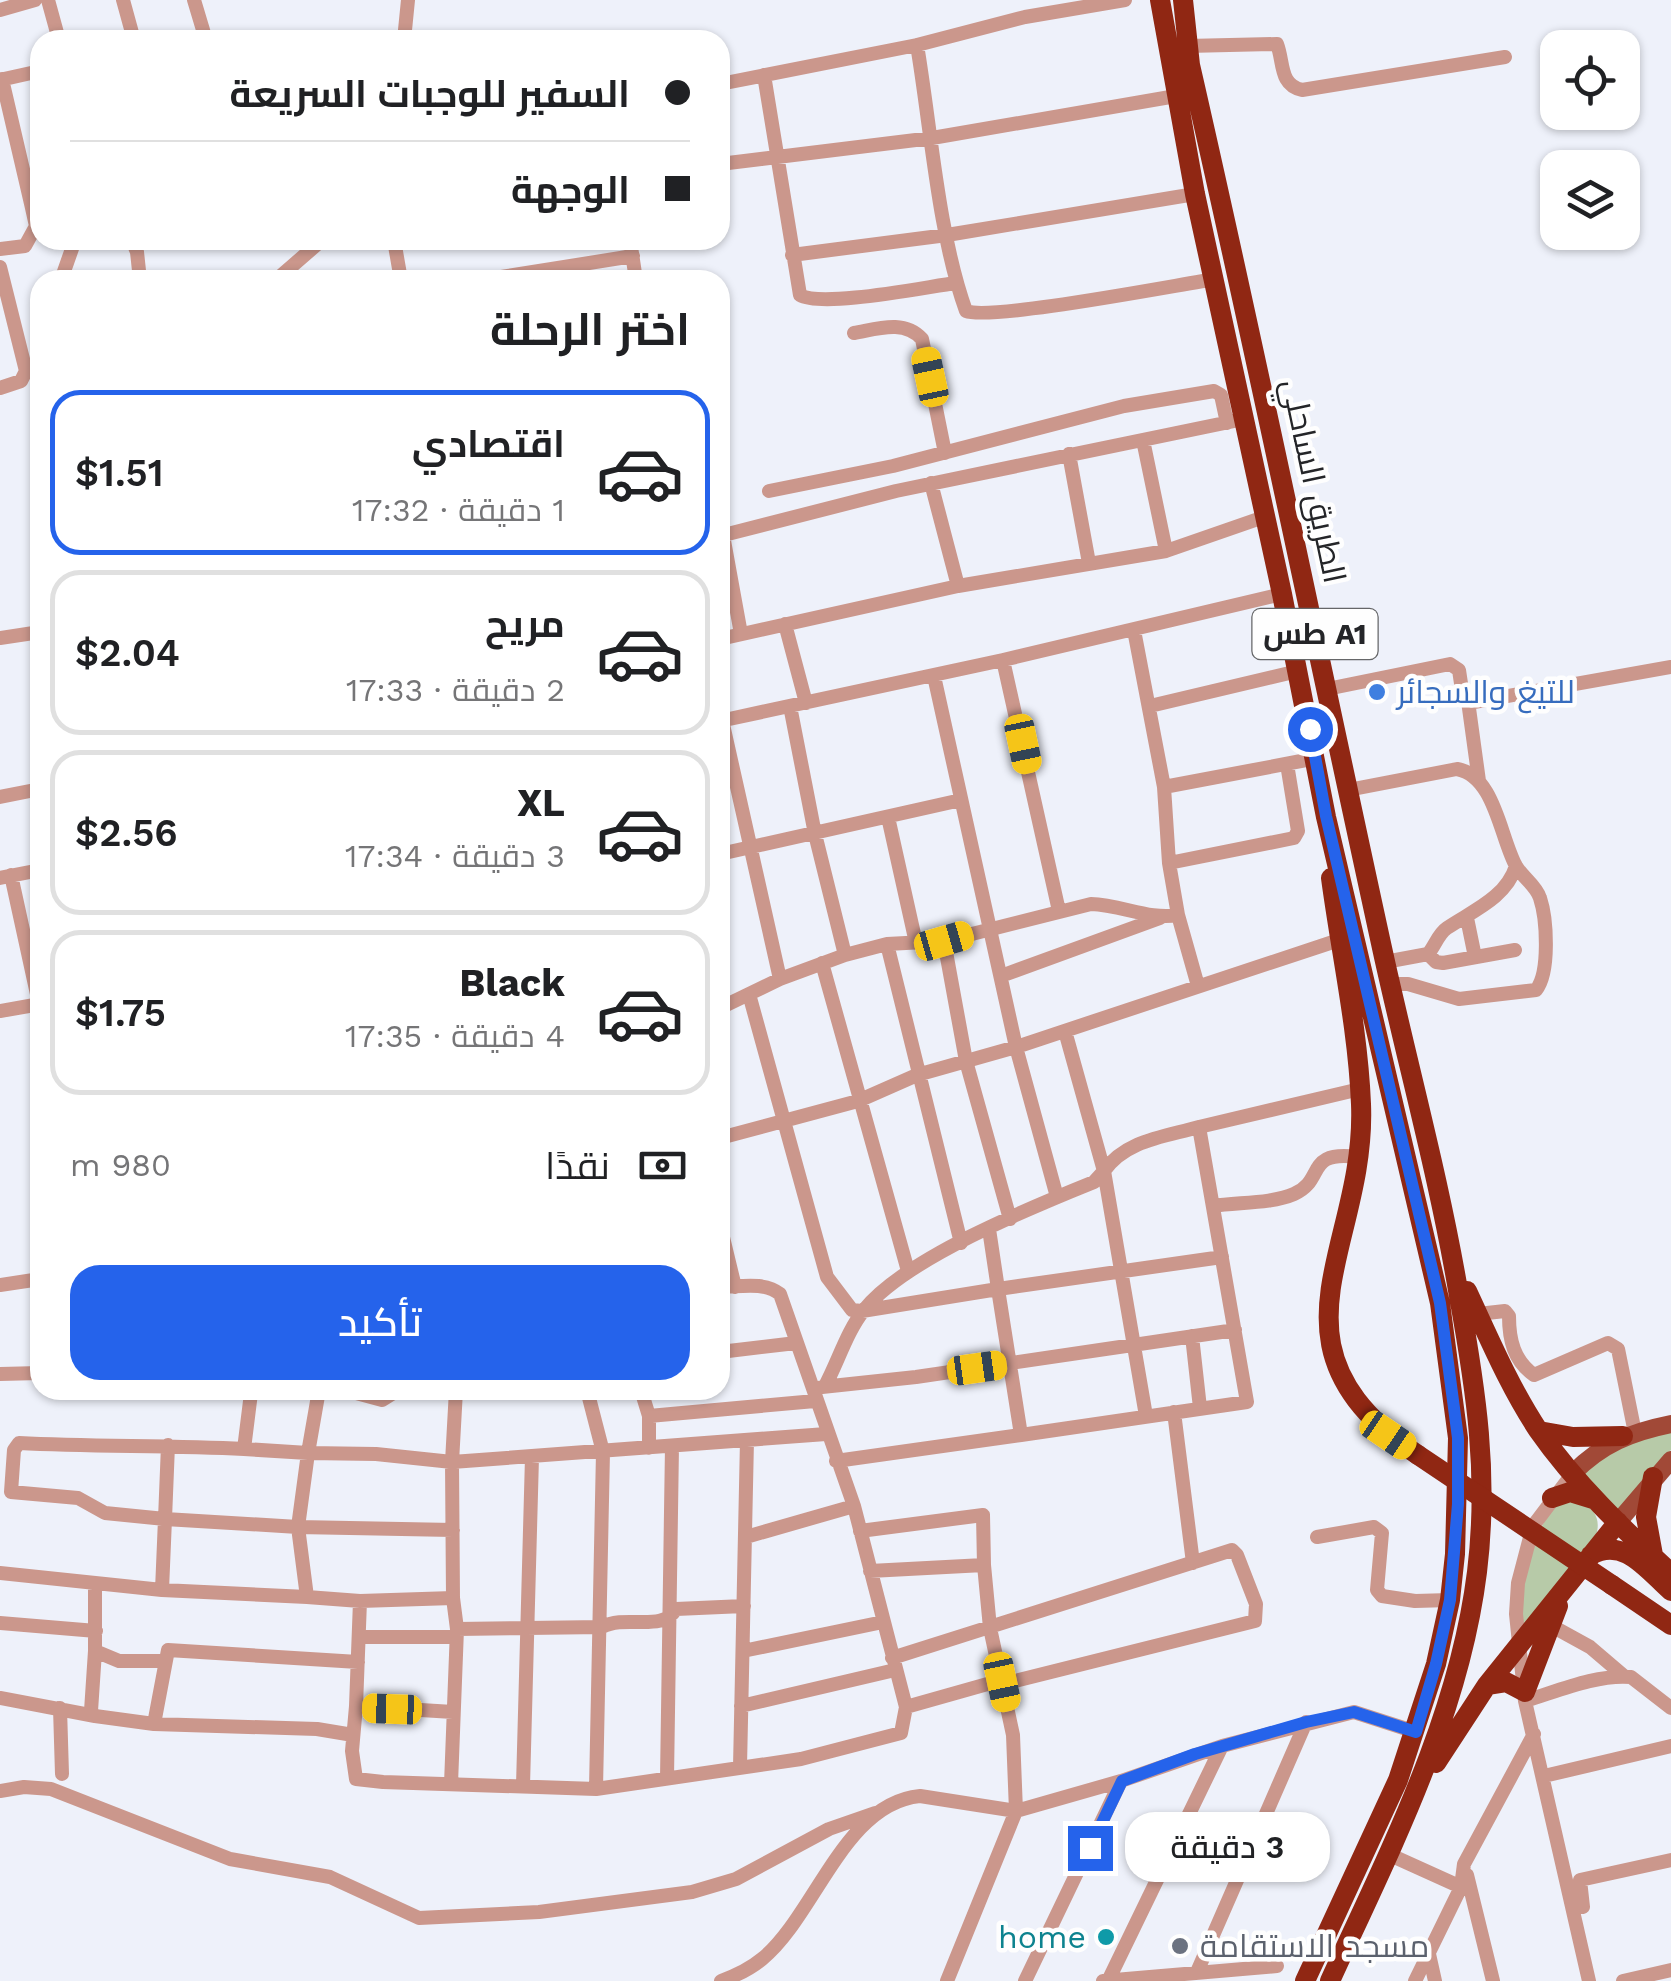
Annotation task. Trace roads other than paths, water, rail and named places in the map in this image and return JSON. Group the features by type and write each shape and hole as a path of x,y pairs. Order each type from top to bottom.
{"highway":[{"name":"الطريق الساحلي","path":"1160,0 1195,194 1216,279 1236,421 1282,594 1317,758 1329,868 1347,936"},
{"name":"الطريق الساحلي","path":"1183,0 1187,46 1455,1266 1479,1413 1482,1489 1477,1572 1450,1695 1406,1814 1330,1981"},
{"path":"1347,936 1360,1089 1358,1157 1332,1269 1329,1325 1344,1382 1362,1410 1388,1435 1671,1624"},
{"path":"1305,1981 1398,1780 1416,1732 1450,1600 1458,1471 1450,1369 1424,1230 1347,936"},
{"name":"الطريق الساحلي","path":"1455,1266 1513,1388 1539,1431 1572,1473 1671,1573"},
{"path":"1539,1431 1573,1437 1629,1434"},
{"path":"1654,1477 1646,1517 1654,1557"},
{"path":"1552,1498 1570,1492 1598,1500"},
{"path":"1406,1814 1487,1685 1618,1522"},
{"path":"1591,1555 1608,1548 1626,1552 1671,1591"},
{"path":"1487,1685 1506,1682 1525,1696 1564,1591"}],"main road":[{"path":"1572,1473 1605,1445 1629,1434 1671,1424"},
{"path":"1618,1522 1671,1460"}],"street":[{"path":"0,10 35,0"},
{"path":"48,0 56,30"},
{"path":"122,0 131,30"},
{"path":"194,0 203,30"},
{"path":"405,30 408,0"},
{"path":"730,82 917,45 1025,16 1125,0"},
{"path":"1187,46 1277,44 1285,80 1292,88 1302,90 1506,56"},
{"path":"917,45 946,235 966,311 976,314 1035,308 1216,279"},
{"path":"30,73 1,80 30,185"},
{"path":"764,74 800,294 810,300 956,283"},
{"path":"730,163 932,138 1176,96"},
{"path":"792,255 946,235 1195,194"},
{"path":"0,249 25,246 30,239"},
{"path":"288,270 310,250"},
{"path":"631,250 634,270"},
{"path":"544,270 632,256"},
{"path":"0,267 26,372 21,381 0,388"},
{"path":"854,333 896,326 914,330 922,339 945,452"},
{"path":"730,533 932,484 1236,421 1214,390 1124,406 945,452 769,491"},
{"path":"1143,440 1166,552"},
{"path":"1069,454 1088,563"},
{"path":"932,484 958,586"},
{"path":"730,637 958,586 1166,552 1264,517"},
{"path":"730,580 741,634"},
{"path":"730,719 934,676 1282,594"},
{"path":"785,624 806,703"},
{"path":"1134,630 1164,787 1169,863 1178,914 1198,986"},
{"path":"0,638 30,634"},
{"path":"1004,660 1059,911"},
{"path":"1326,689 1457,665 1463,697 1468,701 1479,781 1516,866 1541,900 1544,970 1536,990 1459,999 1408,984 1388,973"},
{"path":"1468,701 1671,667"},
{"path":"1150,706 1298,671"},
{"path":"934,676 1016,1048 1057,1196"},
{"path":"790,706 845,955"},
{"path":"1164,787 1317,758"},
{"path":"730,762 780,979"},
{"path":"1169,863 1294,838 1298,831 1287,764"},
{"path":"1348,790 1457,769 1479,781"},
{"path":"0,797 30,791"},
{"path":"730,852 961,800"},
{"path":"888,817 916,942"},
{"path":"1388,973 1428,954 1443,930 1467,918 1512,880 1516,866"},
{"path":"6,877 30,967"},
{"path":"730,1003 822,963 887,944 944,941 1091,904 1113,904 1161,918"},
{"path":"1001,976 1178,914"},
{"path":"1467,918 1475,957"},
{"path":"730,1135 858,1101 917,1075 1016,1048 1347,936"},
{"path":"944,941 966,1061 1010,1219"},
{"path":"887,944 961,1243"},
{"path":"1428,954 1436,962 1444,963 1515,950"},
{"path":"822,963 908,1272"},
{"path":"748,994 827,1277 852,1310 1222,1257"},
{"path":"0,1012 30,1007"},
{"path":"1065,1031 1104,1171 1146,1416"},
{"path":"817,1392 862,1311 896,1278 1057,1196 1094,1182 1116,1154 1200,1127 1360,1089"},
{"path":"836,1460 1247,1402 1200,1127"},
{"path":"1213,1206 1290,1196 1302,1189 1323,1159 1338,1155 1358,1157"},
{"path":"989,1229 1021,1435"},
{"path":"0,1284 30,1280"},
{"path":"360,1601 352,1751 356,1779 596,1789 801,1759 901,1733 906,1707 854,1506 826,1434 817,1392 776,1290 730,1287"},
{"path":"1478,1314 1505,1312 1509,1316 1509,1334 1516,1356 1534,1375 1608,1343 1614,1344 1622,1364 1629,1434"},
{"path":"648,1416 1235,1330"},
{"path":"1192,1336 1200,1408"},
{"path":"730,1351 796,1343"},
{"path":"0,1374 30,1373"},
{"path":"244,1449 250,1400"},
{"path":"307,1597 298,1527 317,1400"},
{"path":"451,1784 456,1633 452,1462 455,1400"},
{"path":"590,1400 604,1452 596,1789"},
{"path":"644,1400 649,1448"},
{"path":"1174,1412 1193,1563"},
{"path":"453,1530 298,1527 105,1514 78,1498 5,1492 19,1443 376,1454 452,1462 826,1434"},
{"path":"740,1767 747,1440"},
{"path":"162,1590 168,1446"},
{"path":"667,1778 672,1446"},
{"path":"523,1786 532,1457"},
{"path":"1572,1473 1533,1526 1524,1551 1518,1583 1519,1643 1525,1696 1589,1981"},
{"path":"746,1537 854,1506"},
{"path":"860,1531 983,1515 990,1628 1013,1734 1016,1810 947,1981"},
{"path":"1317,1537 1374,1527 1382,1533 1377,1590 1382,1596 1414,1601 1450,1600"},
{"path":"742,1706 894,1664 990,1628 1232,1550 1256,1604 1255,1621 991,1682 906,1707"},
{"path":"870,1572 984,1564"},
{"path":"0,1573 162,1590 360,1601 454,1598"},
{"path":"95,1584 96,1651 91,1711 96,1716"},
{"path":"359,1637 602,1627 616,1620 661,1623 670,1619 676,1609 744,1606"},
{"path":"0,1622 96,1630"},
{"path":"743,1651 883,1622"},
{"path":"1550,1626 1590,1647 1671,1708"},
{"path":"154,1724 168,1650 358,1662"},
{"path":"96,1651 119,1661 166,1661"},
{"path":"1525,1696 1624,1676"},
{"path":"0,1698 154,1724 317,1729 354,1735"},
{"path":"356,1706 453,1712"},
{"path":"60,1708 62,1774"},
{"path":"0,1791 24,1787 51,1789 230,1858 330,1877 419,1918 539,1912 692,1892 736,1879 829,1829 906,1798 920,1796 1016,1810 1122,1781 1222,1746 1354,1712 1416,1732"},
{"path":"1192,1975 1306,1722"},
{"path":"1416,1981 1461,1886 1464,1864 1534,1734"},
{"path":"1105,1981 1222,1746"},
{"path":"1544,1776 1671,1746"},
{"path":"1026,1981 1122,1781"},
{"path":"720,1981 766,1957 875,1813"},
{"path":"1388,1854 1461,1886"},
{"path":"1598,1981 1580,1880 1671,1860"},
{"path":"1464,1864 1493,1981"},
{"path":"1429,1954 1435,1981"},
{"path":"1105,1981 1277,1966"},
{"path":"1623,1981 1671,1970"}],"place":[{"name":"للتيغ والسجائر","path":"1377,692"},
{"name":"home","path":"1106,1937"},
{"name":"مسجد الاستقامة","path":"1180,1946"}]}
